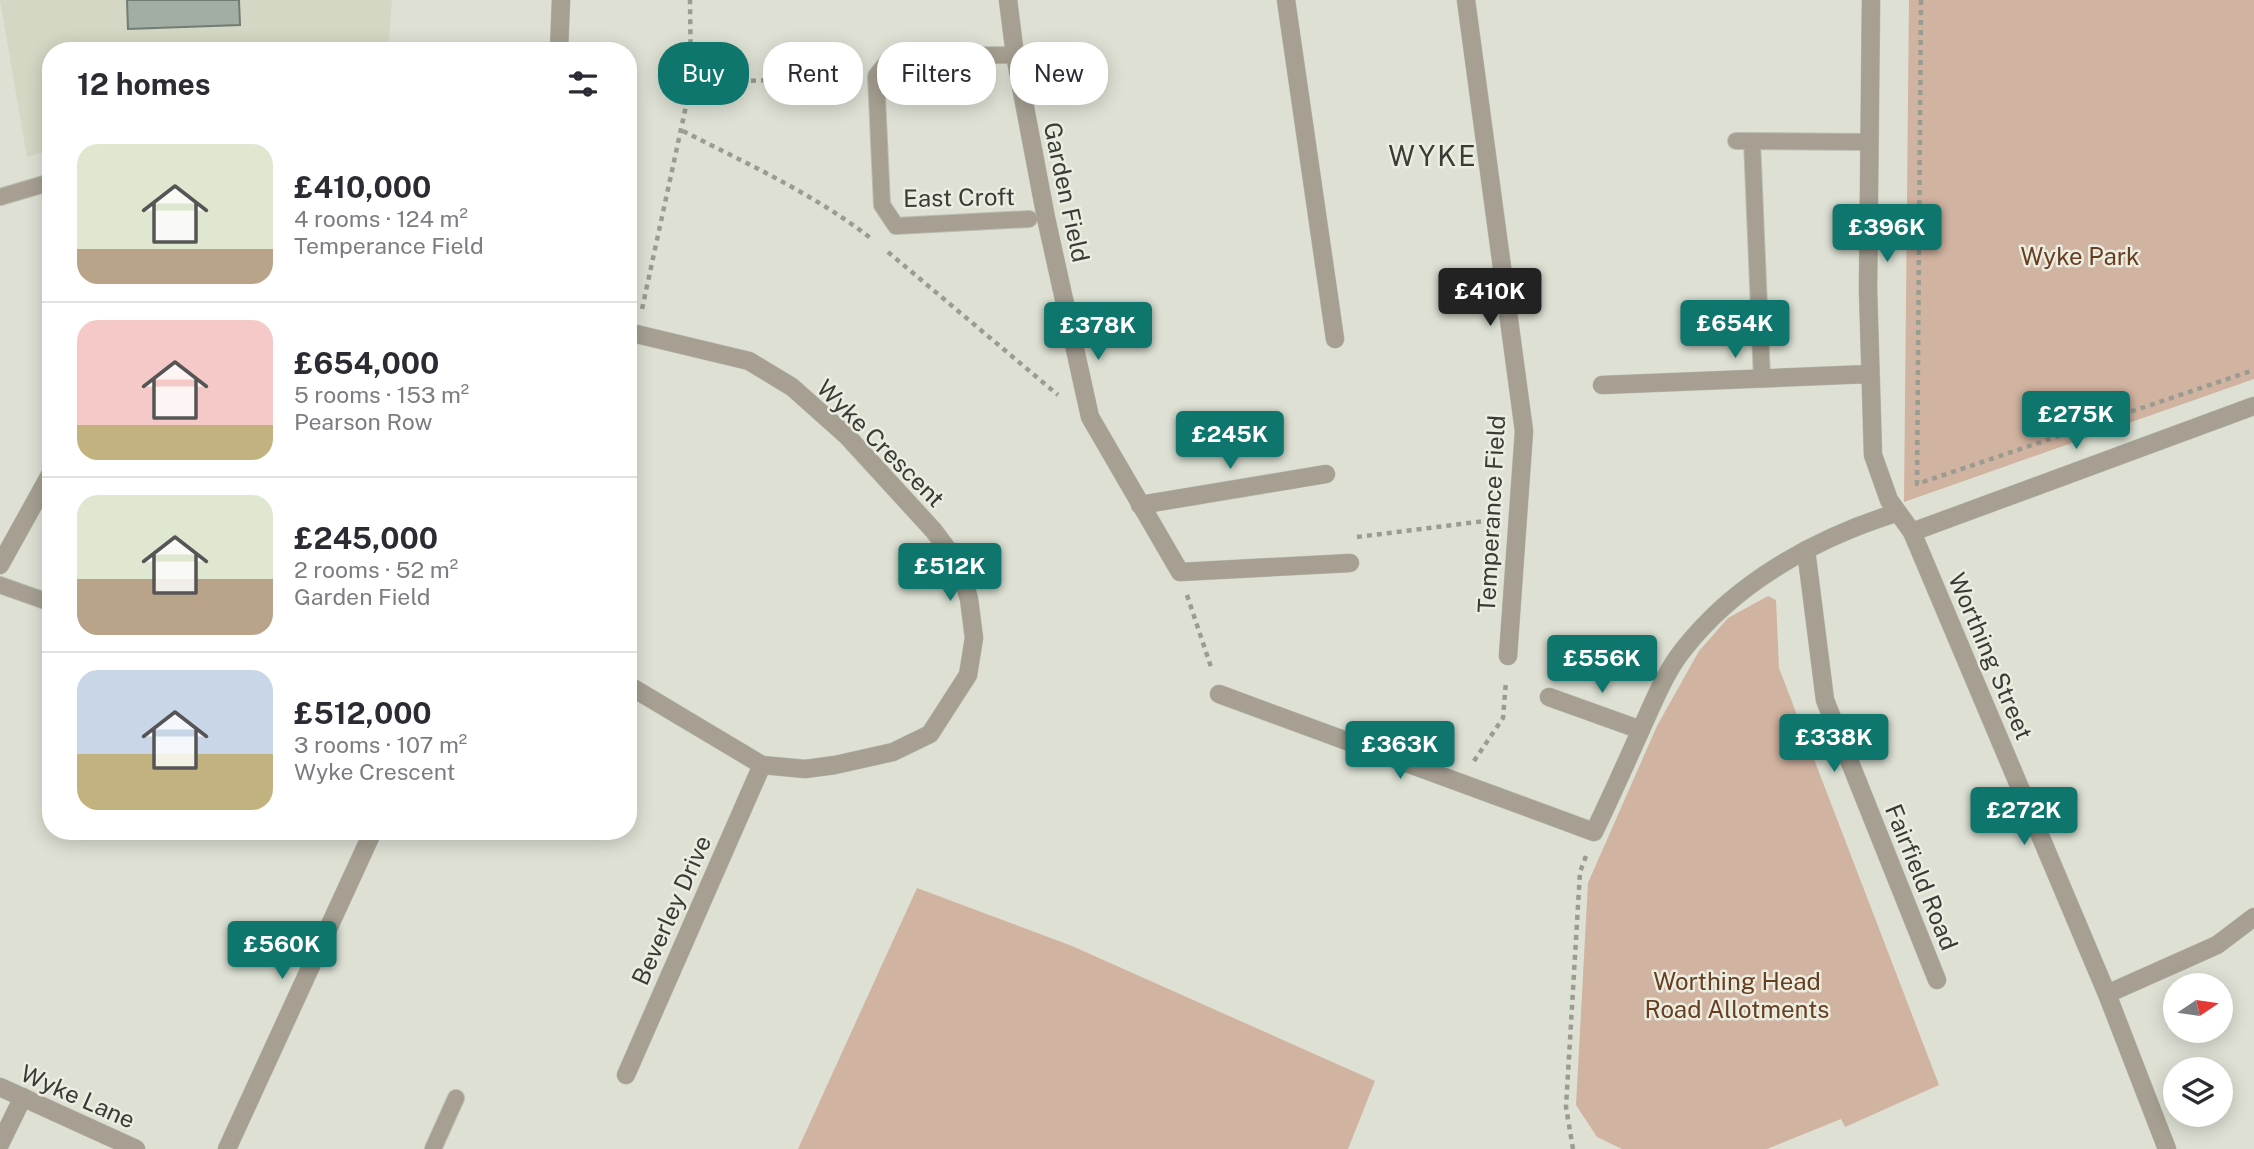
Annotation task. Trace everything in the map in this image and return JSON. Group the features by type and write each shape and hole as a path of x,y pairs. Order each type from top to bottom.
{"street":[{"path":"559,42 561,0"},
{"name":"Garden Field","path":"1009,0 1014,42"},
{"path":"1286,0 1335,339"},
{"name":"Temperance Field","path":"1466,0 1524,431 1508,656"},
{"name":"Worthing Street","path":"1871,0 1869,374 1873,455 1896,513 1912,532 2107,993 2167,1149"},
{"name":"Garden Field","path":"1025,105 1046,218 1093,422 1180,572"},
{"name":"Wyke Crescent","path":"637,334 749,361 792,387 847,436 933,531 959,565 969,598 974,638 968,674 930,734 893,752 835,765 805,769 762,765 637,690"},
{"path":"1602,385 1869,374"},
{"path":"1912,532 2254,406"},
{"path":"1140,505 1326,474"},
{"path":"0,565 42,489"},
{"path":"1219,694 1594,832 1682,650 1724,608 1768,573 1805,550 1853,526 1896,513"},
{"name":"Fairfield Road","path":"1805,550 1825,700 1937,980"},
{"path":"1180,572 1350,564"},
{"path":"1549,697 1641,730"},
{"name":"Beverley Drive","path":"626,1075 762,765"},
{"path":"227,1149 369,840"},
{"path":"2107,993 2217,945 2254,917"},
{"name":"Wyke Lane","path":"0,1087 136,1149"},
{"path":"0,1144 23,1097"}],"lane":[{"path":"876,76 892,56 1010,55"},
{"name":"East Croft","path":"876,76 882,205 896,226 1029,219"},
{"path":"1762,379 1744,141 1870,142"},
{"path":"0,197 42,185"},
{"path":"0,585 42,600"},
{"path":"433,1149 456,1098"}],"path":[{"path":"690,0 691,42"},
{"path":"1922,0 1917,484 2254,370"},
{"path":"749,81 876,76"},
{"path":"637,313 687,105"},
{"path":"683,131 771,176 854,225 1093,422"},
{"path":"1350,564 1357,536 1518,517"},
{"path":"1180,572 1219,694"},
{"path":"1459,783 1503,718 1508,656"},
{"path":"1573,1149 1566,1107 1580,872 1594,832"}],"shaded area":[{"path":"0,0 392,0 389,42 42,42 42,153 27,157"}],"green space":[{"name":"Wyke Park","path":"1909,0 2254,0 2254,379 1904,502"},
{"name":"Worthing Head Road Allotments","path":"1768,596 1776,600 1779,668 1939,1085 1845,1127 1841,1119 1767,1149 1622,1149 1597,1137 1576,1105 1588,883 1657,726 1699,651 1728,618"},
{"path":"917,888 1072,946 1375,1081 1348,1149 798,1149"}],"building":[{"path":"127,0 239,0 240,25 128,29"}],"district":[{"name":"WYKE","path":"1433,155"}]}
